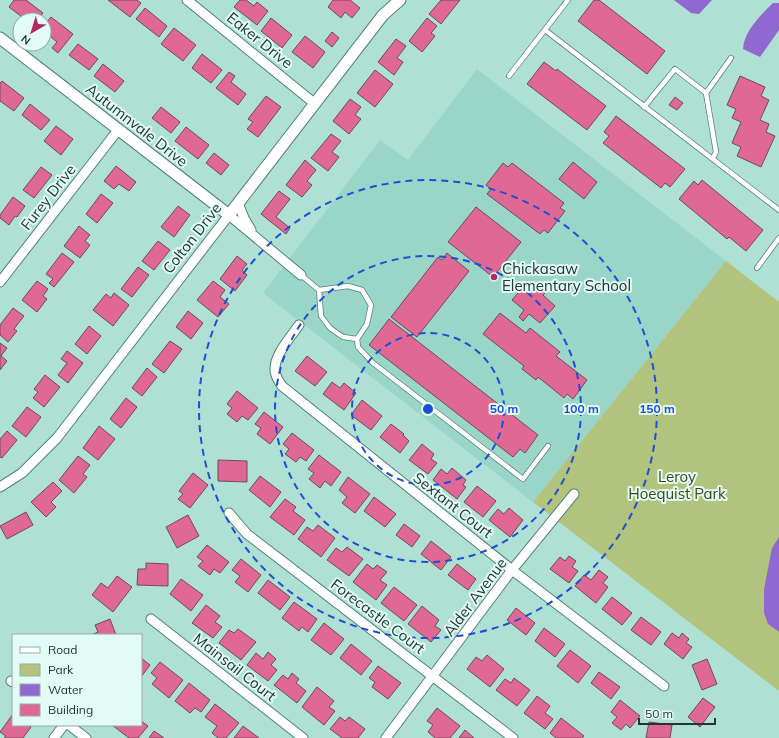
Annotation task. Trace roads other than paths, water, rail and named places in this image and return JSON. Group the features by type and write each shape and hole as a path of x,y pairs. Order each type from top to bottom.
{"street":[{"name":"Eaker Drive","path":"187,0 314,103"},
{"name":"Colton Drive","path":"0,487 22,473 57,438 383,14 400,0"},
{"name":"Autumnvale Drive","path":"0,38 229,215 301,275"},
{"name":"Furey Drive","path":"0,282 118,130"},
{"name":"Autumnvale Drive","path":"238,203 246,223 255,236"},
{"name":"Sextant Court","path":"300,325 276,360 275,374 282,386 512,570 664,686"},
{"name":"Alder Avenue","path":"386,738 512,570 574,494"},
{"name":"Forecastle Court","path":"229,513 247,534 513,738"},
{"name":"Mainsail Court","path":"151,619 303,738"},
{"path":"54,738 63,726"},
{"path":"70,726 86,738"}],"lane":[{"path":"509,76 568,0"},
{"path":"544,30 779,210"},
{"path":"706,93 732,58"},
{"path":"644,107 675,69 706,93 716,152 713,158"},
{"path":"757,268 779,238"},
{"path":"301,275 319,290 321,316 330,328 343,338 357,339"},
{"path":"319,290 348,286 362,290 371,305 367,324 357,339 358,347 373,363 523,479 548,446"}],"water":[{"path":"674,0 712,0 699,14 691,13"},
{"path":"773,3 779,3 779,30 760,57 743,49 744,42 754,24"},
{"path":"779,537 779,632 768,624 764,613 764,589 772,548"}],"place":[{"name":"Chickasaw Elementary School","path":"494,277"}],"park label":[{"name":"Leroy Hoequist Park","path":"677,484"}]}
